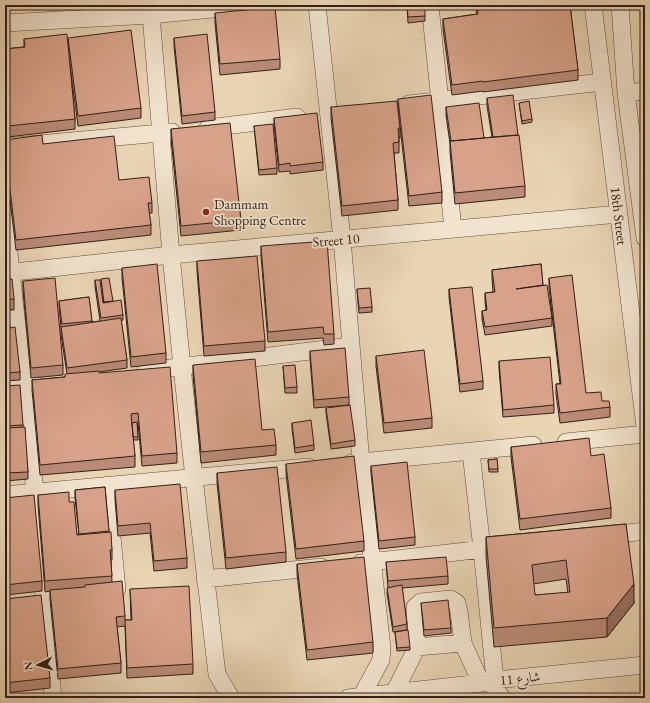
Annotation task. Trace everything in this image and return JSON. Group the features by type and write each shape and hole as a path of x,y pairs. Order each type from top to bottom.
{"street":[{"path":"5,23 152,8 253,5"},
{"path":"317,5 336,113 342,239 351,346 361,462 382,648 381,660 355,697"},
{"path":"430,5 453,229"},
{"name":"18th Street","path":"593,5 645,427"},
{"path":"620,5 626,93 645,232"},
{"path":"152,8 171,255 194,478 217,674 231,698"},
{"path":"395,106 602,82"},
{"path":"626,93 645,91"},
{"path":"5,147 161,134 336,113"},
{"name":"Street 10","path":"8,272 171,255 619,214"},
{"path":"5,216 8,272 24,384 36,492 53,698"},
{"path":"127,373 351,346"},
{"path":"5,386 47,381"},
{"path":"5,496 645,434"},
{"path":"471,452 482,549 489,682"},
{"path":"88,592 117,589 107,486"},
{"path":"591,537 645,531"},
{"path":"206,579 529,544"},
{"path":"394,693 417,647 415,607 421,602 451,599 457,603 463,643 489,682 502,698"},
{"path":"417,647 463,643"},
{"name":"شارع 11","path":"355,697 645,665"}],"building":[{"path":"407,5 425,5 425,16 408,17"},
{"path":"477,5 570,5 578,70 452,85 443,19 478,14"},
{"path":"275,7 280,59 220,64 215,13"},
{"path":"131,30 141,108 78,116 68,38"},
{"path":"67,34 75,119 8,126 5,100 5,49 25,47 24,39"},
{"path":"207,34 215,112 182,116 174,38"},
{"path":"431,95 442,192 409,196 398,99"},
{"path":"513,95 518,135 493,137 487,98"},
{"path":"397,101 400,128 398,128 399,142 393,143 398,200 342,206 331,107"},
{"path":"529,101 532,119 522,121 519,103"},
{"path":"479,103 484,138 451,141 446,107"},
{"path":"317,113 323,162 290,166 290,163 279,165 274,118"},
{"path":"230,123 241,220 181,226 171,129"},
{"path":"273,124 277,168 259,170 254,126"},
{"path":"42,135 43,144 114,136 119,180 149,177 152,203 148,203 151,225 16,240 5,140"},
{"path":"519,135 525,186 455,193 450,141"},
{"path":"327,241 334,334 324,334 323,327 268,332 261,246"},
{"path":"257,256 265,341 204,346 197,261"},
{"path":"157,264 166,353 131,357 122,268"},
{"path":"541,264 543,285 516,289 547,285 552,318 485,327 482,311 487,310 485,293 495,292 492,270"},
{"path":"572,275 586,393 601,392 602,401 609,401 610,407 560,413 556,384 561,384 549,278"},
{"path":"55,278 63,365 31,368 23,281"},
{"path":"109,278 113,301 104,302 101,279"},
{"path":"12,279 14,299 5,300 5,280"},
{"path":"95,280 100,280 103,303 121,300 123,315 101,318"},
{"path":"472,287 483,381 460,384 449,289"},
{"path":"370,288 372,307 359,308 357,289"},
{"path":"89,297 92,321 62,324 59,301"},
{"path":"5,308 8,308 10,328 15,327 20,372 5,373"},
{"path":"121,318 127,360 67,368 61,327"},
{"path":"345,348 349,397 314,400 310,351"},
{"path":"424,350 432,418 384,423 376,356"},
{"path":"550,357 554,405 503,410 499,361"},
{"path":"255,359 262,430 274,429 276,445 201,452 193,365"},
{"path":"295,365 297,387 285,388 283,366"},
{"path":"170,367 177,453 142,456 138,413 131,414 135,456 40,465 32,380 65,377 65,374 99,371 99,373"},
{"path":"20,385 23,425 5,426 5,386"},
{"path":"350,405 355,440 331,444 326,408"},
{"path":"311,420 314,445 295,448 292,423"},
{"path":"137,422 138,437 133,437 132,423"},
{"path":"25,427 28,472 5,473 5,428"},
{"path":"589,438 591,456 604,454 611,508 520,519 511,447"},
{"path":"354,456 364,541 296,549 286,464"},
{"path":"497,459 498,469 489,469 488,460"},
{"path":"407,462 415,537 379,541 371,466"},
{"path":"277,467 286,552 226,558 217,473"},
{"path":"180,484 187,558 154,561 150,523 118,526 115,490"},
{"path":"105,487 109,531 79,534 75,490"},
{"path":"69,492 69,502 74,502 77,535 111,532 112,550 110,550 112,576 45,581 38,495"},
{"path":"34,495 42,581 5,585 5,498"},
{"path":"626,524 634,584 607,618 494,628 486,537","holes":["566,560 570,592 535,595 532,565"]},
{"path":"364,557 373,642 307,650 297,564"},
{"path":"446,557 448,576 388,581 386,562"},
{"path":"122,581 125,616 116,617 121,663 58,669 50,590 85,587 85,585"},
{"path":"402,585 407,624 393,627 387,588"},
{"path":"189,586 193,664 127,668 125,620 132,620 130,589"},
{"path":"41,595 50,678 5,683 5,599"},
{"path":"448,600 451,628 424,630 421,603"},
{"path":"408,630 410,647 397,648 395,632"}],"place":[{"name":"Dammam Shopping Centre","path":"206,212"}]}
